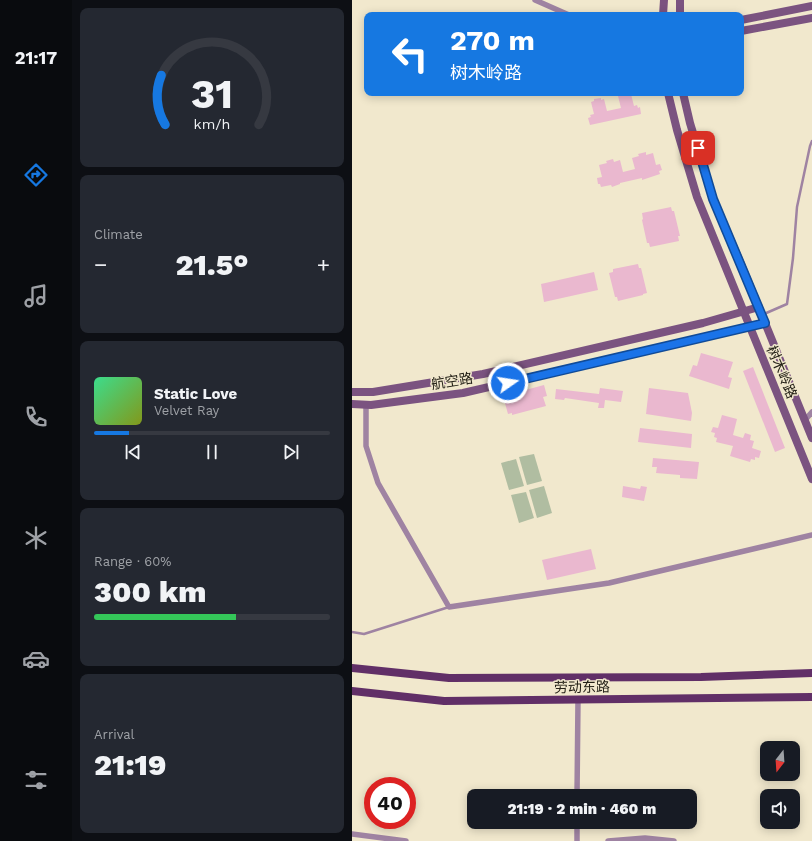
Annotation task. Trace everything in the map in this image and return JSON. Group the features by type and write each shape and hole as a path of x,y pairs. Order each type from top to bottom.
{"main road":[{"name":"劳动东路","path":"352,668 449,678 701,678 812,673"},
{"name":"劳动东路","path":"352,691 444,701 812,697"}],"street":[{"path":"534,0 563,12"},
{"path":"663,12 664,0"},
{"path":"680,0 680,12"},
{"path":"744,19 812,6"},
{"path":"744,30 812,18"},
{"name":"树木岭路","path":"669,96 677,130 697,197 812,479"},
{"name":"树木岭路","path":"684,96 708,186 812,438"},
{"name":"航空路","path":"352,392 373,392 483,374 703,323 743,311 760,311"},
{"name":"航空路","path":"352,404 368,405 463,394 765,323"},
{"path":"373,392 368,405 366,446 378,484 449,607 609,583 812,536"},
{"path":"805,420 812,412"},
{"path":"577,789 578,700"},
{"path":"577,829 577,841"},
{"path":"352,834 406,841"},
{"path":"608,841 645,838 674,841"}],"lane":[{"path":"760,311 787,304 793,258 797,207 812,141"},
{"path":"352,632 364,634 449,607"}],"green space":[{"path":"534,454 542,481 527,485 519,457"},
{"path":"516,459 524,486 509,490 501,463"},
{"path":"544,486 552,513 537,518 529,490"},
{"path":"526,492 534,518 519,523 511,495"}],"building":[{"path":"618,96 632,96 634,106 637,105 638,108 640,107 641,114 590,125 588,118 591,117 590,115 594,114 591,102 594,101 594,99 604,99 607,111 621,108"},
{"path":"646,152 646,155 653,153 656,165 660,164 662,170 659,171 660,174 642,180 642,178 620,183 612,187 611,185 601,187 600,184 598,184 597,178 602,177 599,165 607,163 606,161 613,159 614,162 620,160 623,172 635,169 632,158 639,156 638,154"},
{"path":"671,207 672,211 674,211 680,236 678,236 679,241 650,247 649,243 647,243 642,213"},
{"path":"638,264 639,268 641,268 647,293 618,301 617,297 615,297 609,273 613,272 613,269"},
{"path":"594,272 598,290 544,302 541,284"},
{"path":"701,353 733,362 728,377 732,378 729,389 689,376 693,365 697,366"},
{"path":"753,367 785,448 775,452 743,371"},
{"path":"544,385 547,396 543,397 546,406 512,415 512,413 508,414 503,396"},
{"path":"600,388 623,391 621,402 605,400 604,408 598,408 599,403 565,398 564,400 555,399 556,389 599,394"},
{"path":"649,388 688,393 692,413 691,421 646,414"},
{"path":"722,415 737,419 733,435 743,438 745,433 751,435 750,440 754,441 752,448 761,451 759,458 755,457 755,460 751,459 750,462 730,456 733,446 716,442 717,438 714,437 715,433 711,432 713,427 718,428"},
{"path":"640,428 692,434 691,448 638,442"},
{"path":"653,458 699,462 697,479 680,478 680,475 656,473 657,467 652,467"},
{"path":"623,486 640,489 641,486 647,487 644,501 622,497"},
{"path":"591,549 596,569 547,580 542,560"}],"route":[{"path":"508,383 765,323 708,186 698,148"}]}
